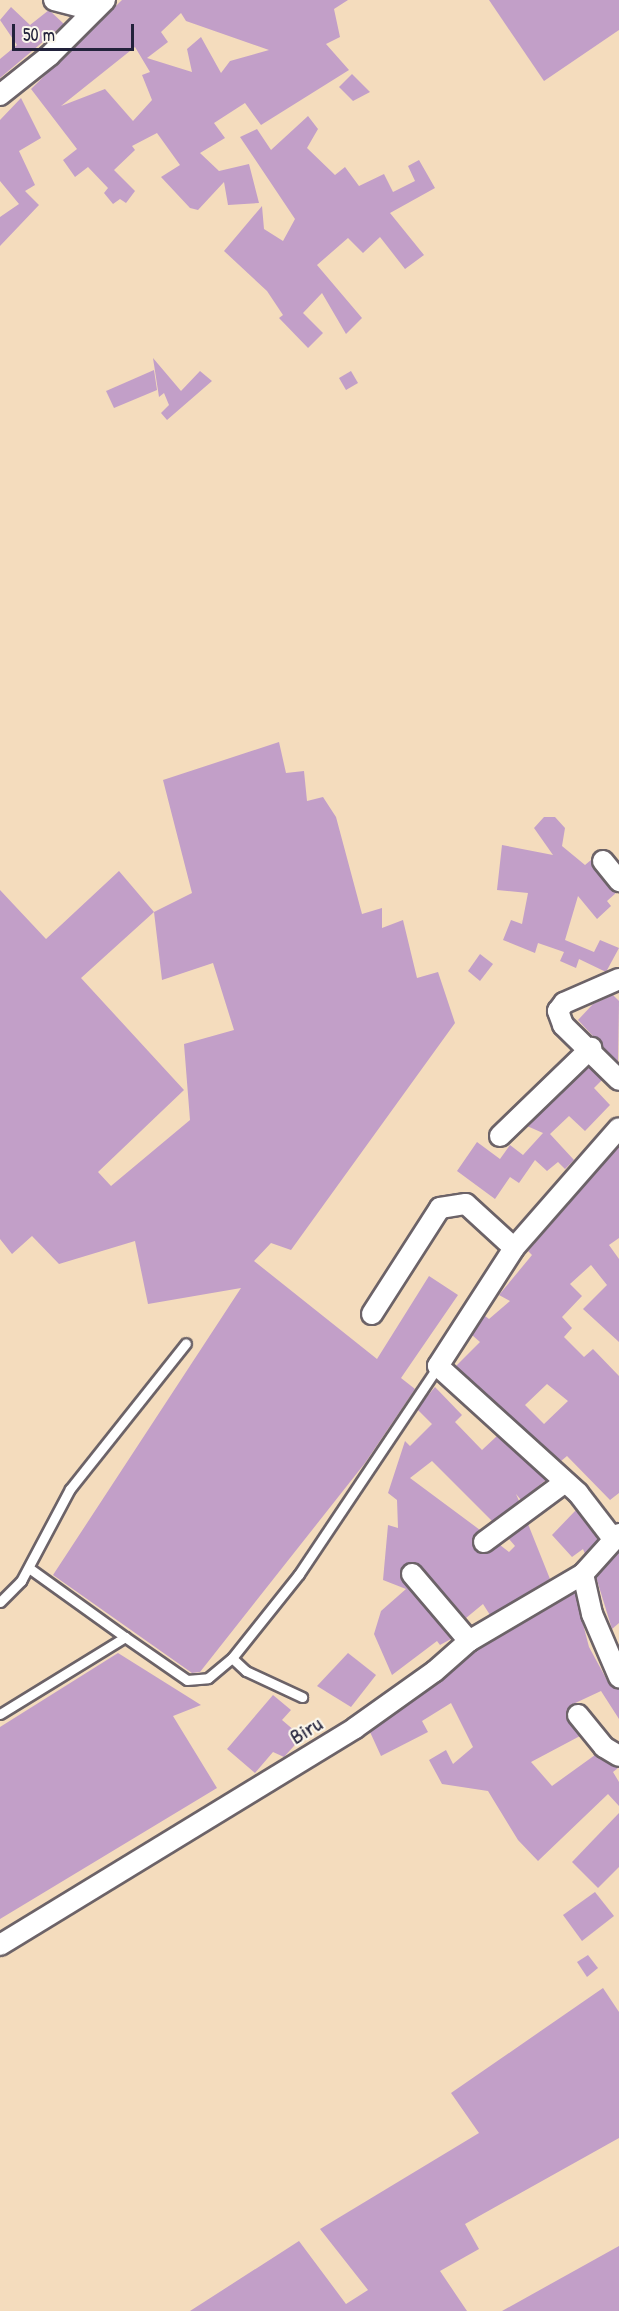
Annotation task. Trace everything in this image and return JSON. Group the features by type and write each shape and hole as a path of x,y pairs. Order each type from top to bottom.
{"street":[{"path":"54,0 99,5"},
{"path":"0,94 50,56 99,5"},
{"path":"603,861 619,881"},
{"path":"619,979 564,1003 558,1011 563,1025 591,1048 619,1080"},
{"path":"500,1136 591,1048"},
{"path":"616,1537 565,1482 438,1366 514,1248 619,1128"},
{"path":"372,1314 440,1208 466,1204 514,1248"},
{"path":"484,1542 565,1482"},
{"name":"Biru","path":"0,1946 355,1728 469,1641 583,1574 616,1537"},
{"path":"412,1574 469,1641"},
{"path":"583,1574 592,1614 619,1677"},
{"path":"578,1715 619,1756"}],"lane":[{"path":"0,1602 29,1568 70,1489 186,1343"},
{"path":"29,1568 187,1680 208,1678 232,1658 298,1574 438,1366"},
{"path":"0,1714 125,1637"},
{"path":"232,1658 246,1671 302,1697"}],"building":[{"path":"122,0 348,0 334,9 340,37 326,44 349,70 261,125 245,103 214,123 225,138 200,153 219,171 249,164 259,203 228,205 224,182 198,210 190,208 161,177 180,165 157,133 132,146 135,150 114,170 135,191 126,203 120,199 113,204 104,193 108,188 88,167 75,177 63,160 77,149 31,89","holes":["181,13 186,21 269,50 230,61 221,73 201,37 187,49 192,72 147,58 168,42 161,32","135,47 150,72 142,75 152,100 133,121 105,89 61,106"]},
{"path":"489,0 619,0 619,30 544,81"},
{"path":"11,7 30,25 49,10 64,24 0,78 0,59 17,45 0,20"},
{"path":"352,74 370,92 353,101 339,87"},
{"path":"21,98 41,138 19,151 35,185 25,191 39,205 0,246 0,217 19,204 0,181 0,120"},
{"path":"308,116 318,129 307,148 335,175 345,167 359,186 384,174 393,192 415,181 408,166 419,160 435,188 390,213 424,255 405,269 380,237 363,253 348,238 317,265 362,318 346,334 322,293 303,313 323,333 308,348 279,318 283,315 267,291 224,251 262,206 264,229 283,241 295,219 240,137 257,129 271,150"},
{"path":"153,358 181,391 200,371 212,381 167,420 161,413 169,405 164,393 159,397"},
{"path":"154,370 157,390 114,408 106,391"},
{"path":"351,371 358,383 346,390 339,378"},
{"path":"279,742 286,773 304,771 307,801 323,797 336,817 362,914 382,908 382,928 403,920 417,978 438,972 455,1023 291,1250 271,1243 254,1261 377,1359 429,1276 458,1295 401,1378 415,1389 365,1463 200,1672 192,1673 53,1575 241,1288 148,1304 135,1241 59,1264 32,1236 12,1254 0,1239 0,890 46,939 119,871 154,912 192,893 163,780","holes":["154,912 162,980 213,963 234,1030 184,1044 190,1120 111,1186 98,1172 184,1090 81,978"]},
{"path":"544,817 555,817 565,828 562,846 585,865 591,860 617,892 607,901 611,906 597,919 578,896 565,940 594,952 600,940 619,948 606,972 579,959 576,968 560,961 564,952 538,943 535,953 503,940 511,920 522,924 528,893 497,890 502,845 553,855 534,828"},
{"path":"480,954 493,964 480,981 468,971"},
{"path":"613,995 619,1001 618,1063 578,1020 593,1004"},
{"path":"589,1067 602,1080 594,1088 610,1105 585,1131 569,1116 550,1134 574,1160 565,1169 558,1162 547,1171 535,1160 519,1183 510,1177 495,1199 457,1171 477,1142 500,1159 510,1145 523,1155 543,1133 527,1126"},
{"path":"619,1146 619,1238 609,1245 619,1259 619,1342 583,1309 607,1285 591,1265 570,1284 582,1296 562,1317 572,1328 564,1337 584,1357 593,1349 619,1376 619,1493 610,1500 567,1456 561,1461 456,1366 480,1342 472,1335 485,1316 489,1319 510,1301 499,1295 532,1255 528,1251","holes":["547,1384 568,1401 544,1424 525,1405"]},
{"path":"435,1387 462,1415 455,1422 482,1450 497,1436 546,1480 521,1500 516,1494 519,1501 492,1521 432,1461 410,1478 480,1530 472,1543 480,1553 500,1545 509,1552 515,1546 509,1539 528,1524 550,1579 490,1615 483,1604 466,1618 421,1566 405,1565 403,1581 451,1639 440,1645 437,1641 392,1675 374,1634 381,1611 406,1589 383,1580 388,1525 398,1528 397,1500 388,1493 405,1441 410,1446 432,1424 417,1409"},
{"path":"576,1510 598,1539 585,1554 583,1549 572,1557 552,1535"},
{"path":"619,1552 619,1623 612,1629 596,1577"},
{"path":"575,1593 589,1647 608,1682 619,1689 619,1719 601,1691 571,1705 566,1717 580,1736 531,1762 552,1786 595,1755 618,1768 613,1772 619,1782 619,1806 608,1794 538,1861 518,1840 488,1791 442,1784 429,1760 446,1750 453,1764 473,1747 451,1703 422,1721 428,1732 381,1756 370,1732 476,1651"},
{"path":"118,1653 201,1705 173,1716 217,1788 0,1919 0,1727"},
{"path":"348,1653 376,1675 351,1707 317,1686"},
{"path":"273,1695 291,1710 282,1720 302,1737 284,1757 273,1752 255,1773 227,1749"},
{"path":"619,1813 619,1867 598,1888 572,1862"},
{"path":"595,1892 614,1916 582,1941 563,1915"},
{"path":"588,1955 598,1968 587,1977 577,1962"},
{"path":"603,1988 619,2012 619,2138 465,2224 479,2249 440,2271 467,2311 190,2311 299,2241 346,2304 368,2290 320,2229 479,2133 451,2093"},
{"path":"619,2246 619,2311 502,2311"}]}
